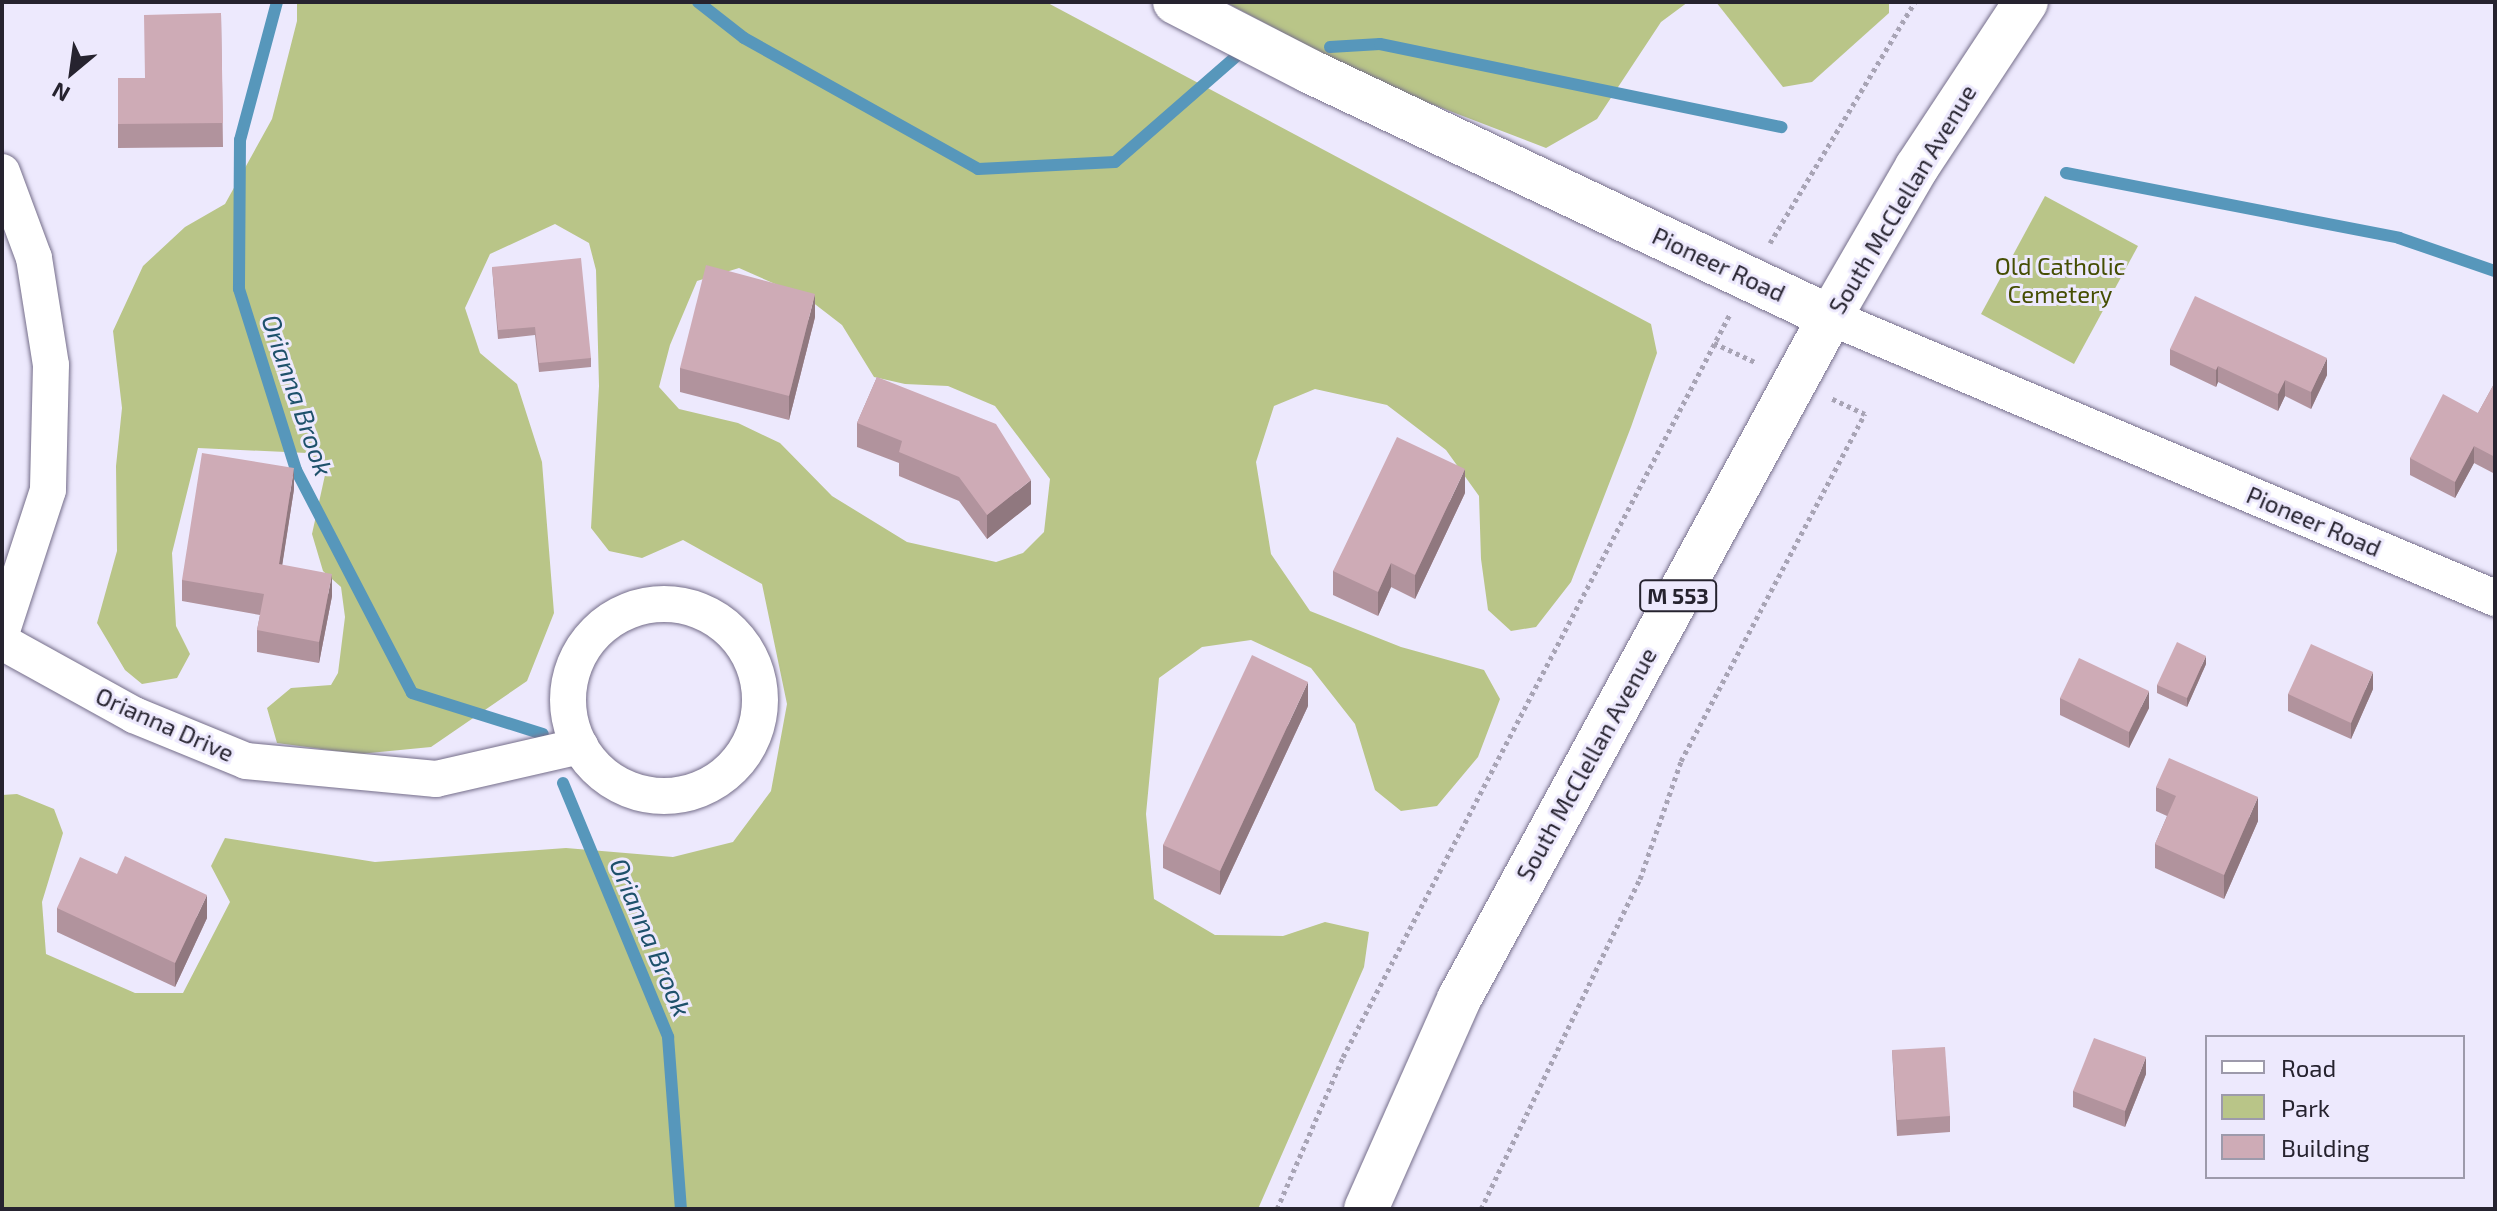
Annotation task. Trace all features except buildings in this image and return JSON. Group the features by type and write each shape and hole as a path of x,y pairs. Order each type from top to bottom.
{"main road":[{"name":"Pioneer Road","path":"1175,2 1309,71 1830,317"},
{"name":"South McClellan Avenue","path":"1366,1209 1459,999 1795,381 1917,167 2026,2"}],"street":[{"path":"2,172 34,258 51,365 48,490 2,631"},
{"name":"Pioneer Road","path":"1830,317 2495,598"},
{"path":"662,603 694,608 723,624 746,648 758,678 760,709 753,738 736,764 713,783 684,794 654,795 624,787 599,770 580,746 569,715 569,682 580,652 601,626 629,609 662,603"},
{"name":"Orianna Drive","path":"2,642 134,715 246,761 436,779 580,746"}],"path":[{"path":"1277,1209 1343,1057 1714,343 1811,169 1915,2"},
{"path":"1481,1209 1640,879 1681,761 1865,414 1714,343"}],"green space":[{"path":"297,2 1046,2 1651,324 1657,353 1631,427 1571,582 1536,627 1511,631 1488,610 1481,559 1479,496 1446,450 1387,405 1315,389 1274,406 1256,462 1271,554 1310,611 1401,647 1484,670 1500,699 1478,757 1437,806 1401,811 1375,790 1355,724 1311,668 1251,640 1202,647 1159,678 1146,814 1154,899 1215,935 1283,936 1325,922 1369,932 1364,967 1258,1209 2,1209 2,795 17,794 54,809 63,833 42,902 46,954 135,993 183,993 230,902 211,866 225,838 375,862 566,848 673,857 733,842 771,791 787,704 762,584 683,540 642,558 609,551 591,528 599,386 596,270 589,243 555,224 490,254 465,308 480,353 517,384 542,462 554,613 527,681 431,747 359,754 277,743 267,708 291,688 331,685 338,673 345,617 341,587 323,571 312,534 325,475 307,453 198,448 172,553 176,626 190,654 177,678 142,684 125,670 97,623 117,551 116,466 122,408 113,331 143,266 185,227 225,204 272,119 297,21","holes":["739,268 807,298 842,325 874,377 905,384 948,386 995,406 1050,479 1044,532 1023,553 996,562 907,542 832,496 780,443 738,423 679,409 659,387 670,345 697,281"]},
{"path":"1225,2 1688,2 1661,22 1597,119 1546,148 1382,85"},
{"path":"1716,2 1889,2 1889,13 1812,82 1783,87"},
{"name":"Old Catholic Cemetery","path":"2045,196 2138,246 2074,364 1981,314"}],"waterway":[{"name":"Orianna Brook","path":"277,2 240,140 239,289 296,470 412,693 543,734"},
{"path":"698,2 744,38 978,169 1115,162 1239,54"},
{"path":"1330,47 1380,44 1782,127"},
{"path":"2066,173 2399,238 2495,271"},
{"name":"Orianna Brook","path":"563,783 668,1037 681,1209"}]}
